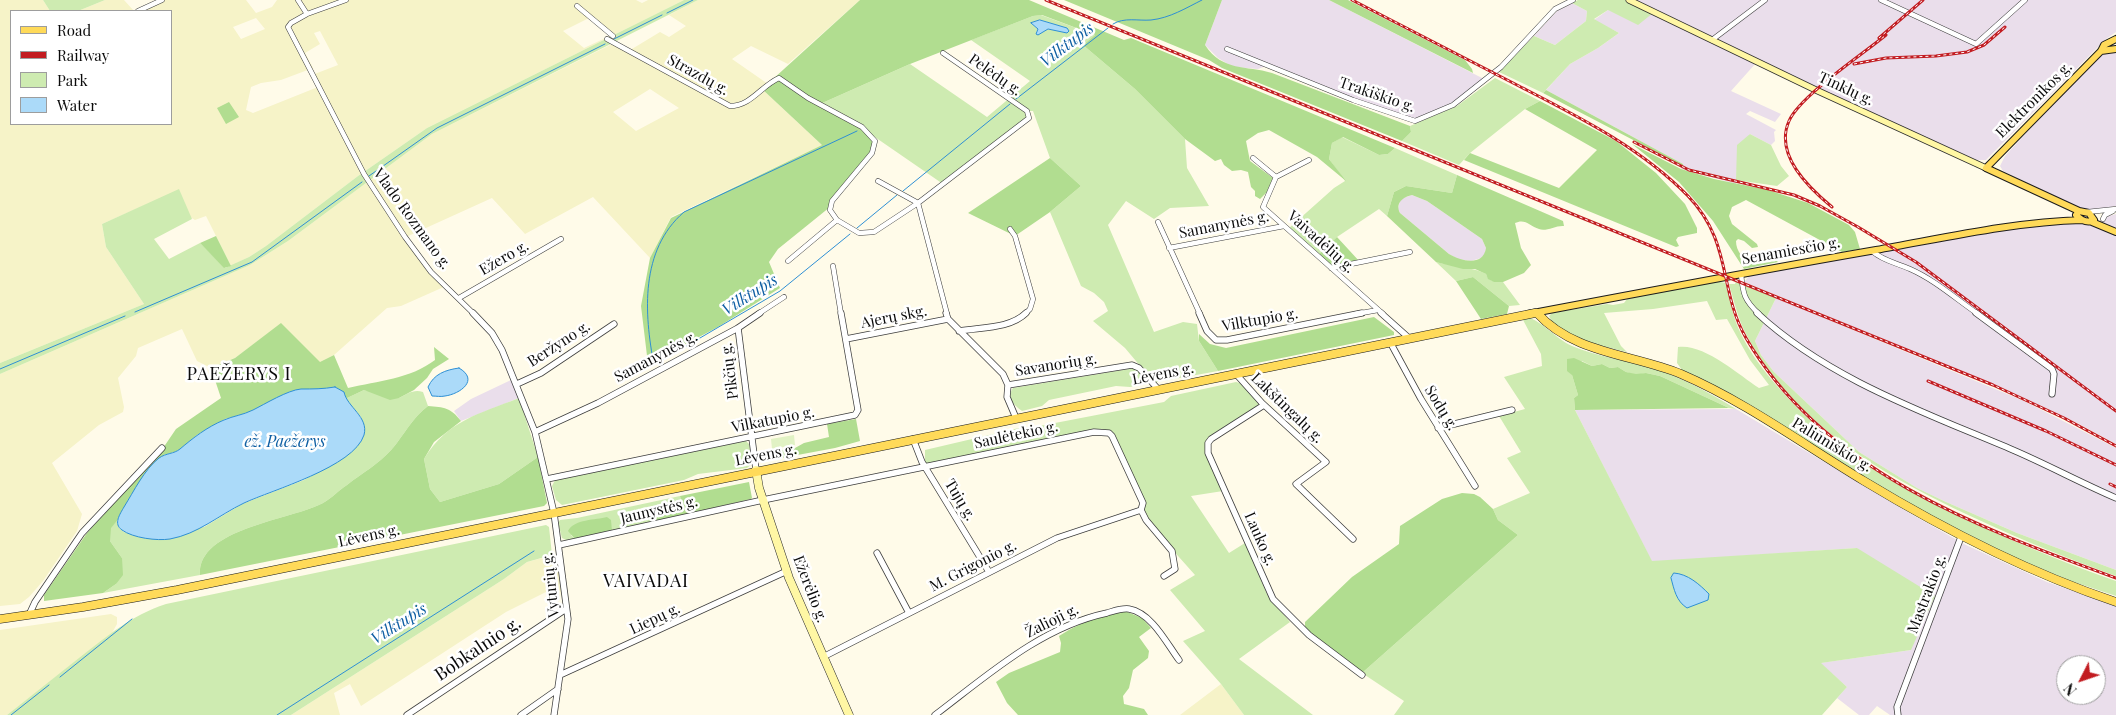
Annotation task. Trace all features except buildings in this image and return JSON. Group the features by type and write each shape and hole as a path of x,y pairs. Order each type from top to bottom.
{"main road":[{"name":"Tinklų g.","path":"1629,0 2080,214"},
{"name":"Elektronikos g.","path":"1986,168 2101,51 2104,44 2116,39"},
{"path":"2101,51 2116,49"},
{"name":"Tinklų g.","path":"2053,200 2065,209 2080,214"},
{"name":"Senamiesčio g.","path":"2053,220 2065,209"},
{"name":"Senamiesčio g.","path":"1537,313 1741,274 2080,214 2116,231"},
{"path":"2103,219 2116,231"},
{"name":"Lėvens g.","path":"0,619 168,591 756,470 1537,313"},
{"name":"Paliūniškio g.","path":"1537,313 1549,326 1573,342 1667,369 1717,392 1920,515 1961,537 2049,578 2116,602"},
{"name":"Ežerėlio g.","path":"756,470 763,500 787,571 848,715"}],"street":[{"path":"140,10 162,0"},
{"path":"298,0 307,14 346,0"},
{"name":"Trakiškio g.","path":"1227,49 1336,93 1415,122 1453,105 1501,67 1555,9 1574,0"},
{"path":"1712,40 1765,0"},
{"path":"1881,0 1976,44 2025,0"},
{"path":"577,6 613,36"},
{"name":"Vlado Rozmano g.","path":"307,14 291,23 288,27 364,174 431,272 492,333 502,350 535,432 554,513"},
{"name":"Strazdų g.","path":"607,39 730,106 737,107 743,104 773,80 779,78 808,98 858,124 875,140 875,147 836,196 830,207 832,216 836,220"},
{"name":"Pelėdų g.","path":"918,203 1029,118 1028,111 944,53"},
{"path":"1252,158 1276,177 1309,160"},
{"name":"Vaivadėlių g.","path":"1276,177 1263,207 1409,338"},
{"path":"788,261 836,220 866,235 874,232 918,203 878,181"},
{"name":"Savanorių g.","path":"918,203 948,319 1003,374 1008,385 1132,365 1139,368 1158,389"},
{"path":"2103,219 2105,215 2115,210"},
{"path":"2093,220 2115,210"},
{"name":"Senamiesčio g.","path":"2080,214 2115,210"},
{"name":"Vilktupio g.","path":"1158,222 1206,331 1216,340 1227,340 1378,310"},
{"name":"Samanynės g.","path":"1169,248 1284,226"},
{"path":"959,331 1015,321 1026,315 1032,308 1033,299 1015,236 1010,229"},
{"name":"Ežero g.","path":"459,298 561,239"},
{"path":"1872,251 1880,258 1912,269 1939,286 2052,369 2054,374 2052,394"},
{"path":"1331,268 1410,252"},
{"name":"Vilkatupio g.","path":"547,479 846,418 857,414 833,266"},
{"path":"1741,274 1743,294 1747,303 1774,328 1830,366 1857,382 2043,463 2085,485 2116,498"},
{"name":"Samanynės g.","path":"535,432 598,402 738,328 784,297"},
{"name":"Ajerų skg.","path":"846,339 948,319"},
{"name":"Beržyno g.","path":"517,384 541,373 614,324"},
{"name":"Pikčių g.","path":"738,328 756,470"},
{"name":"Sodų g.","path":"1390,342 1438,428 1475,486"},
{"name":"Lakštingalų g.","path":"1236,373 1243,384 1264,405 1326,462 1296,484 1352,539"},
{"path":"1008,385 1007,397 1016,418"},
{"name":"Lauko g.","path":"1264,405 1211,439 1208,443 1208,454 1273,599 1309,635 1362,675"},
{"path":"1438,428 1512,410"},
{"name":"Saulėtekio g.","path":"763,500 1094,432 1109,433 1143,503 1141,510 1146,520 1172,551 1175,569 1164,576"},
{"name":"Tujų g.","path":"914,439 925,466 989,572"},
{"path":"29,615 40,594 82,533 162,448"},
{"name":"Jaunystės g.","path":"559,545 763,500"},
{"name":"M. Grigonio g.","path":"822,657 1057,538 1141,510"},
{"name":"Vyturių g.","path":"554,513 568,619 554,715"},
{"name":"Mastrakio g.","path":"1898,715 1897,707 1914,659 1933,616 1961,537"},
{"path":"877,554 909,613"},
{"name":"Liepų g.","path":"560,675 787,571"},
{"name":"Bobkalnio g.","path":"407,715 566,609"},
{"name":"Žalioji g.","path":"935,715 1028,647 1080,620 1106,612 1130,609 1143,617 1152,625 1179,660"},
{"path":"521,715 558,690"}],"shaded area":[{"path":"0,0 43,0 49,10 10,10 10,125 172,125 172,10 140,10 163,0 246,0 256,13 272,7 277,0 636,0 642,3 648,0 684,0 427,128 358,176 266,246 231,266 206,216 195,220 190,217 179,190 102,224 106,247 144,304 0,363","holes":["593,16 614,34 584,48 563,31","256,18 265,29 241,39 233,27","320,31 338,65 312,75 318,87 253,113 246,110 251,87 261,83 281,80 313,68 305,53 320,44 314,33"]},
{"path":"105,0 124,0 133,10 80,10"},
{"path":"698,0 860,0 788,64 751,46 732,59 768,84 762,89 822,145 671,217 650,258 593,197 525,234 492,198 406,237 431,272 446,286 401,306 387,308 334,355 320,363 281,324 235,358 211,368 197,361 182,329 138,348 136,356 118,378 124,407 123,412 99,425 52,463 82,514 77,531 43,581 29,597 20,604 0,606 0,374 250,265 288,241 432,134 612,44 627,52 660,32 669,37 686,26 669,15","holes":["650,89 679,108 636,131 613,112"]},
{"path":"1222,0 1329,0 1484,79 1453,105 1415,121 1266,66 1258,69 1233,67 1218,58 1205,45"},
{"path":"1633,0 2116,0 2116,32 2106,39 1986,160 1976,160 1832,95"},
{"path":"1572,3 1587,11 1586,21 1555,45 1534,36 1557,11"},
{"path":"1608,10 1653,13 1756,63 1731,91 1781,114 1775,122 1750,111 1746,114 1776,130 1774,132 1775,141 1771,145 1750,134 1737,168 1736,184 1681,169 1683,164 1546,90 1570,64 1619,33 1594,20"},
{"path":"2116,51 2116,206 2098,210 2081,209 2003,171 2000,166 2005,156 2059,97 2100,55"},
{"path":"1412,195 1427,201 1482,239 1486,248 1485,255 1471,261 1458,259 1449,254 1400,213 1398,209 1400,201"},
{"path":"2116,214 2116,444 2079,424 1996,385 1744,282 1750,275 2002,230 2079,220 2095,225"},
{"path":"1776,298 2024,401 2116,448 2116,570 2017,533 1946,502 1917,488 1859,452 1774,372 1761,355 1755,341"},
{"path":"511,380 519,398 461,421 454,411 471,399"},
{"path":"1736,409 1966,545 2047,582 2116,606 2116,715 1890,715 1877,706 1869,715 1859,715 1837,698 1847,687 1820,663 1911,650 1857,548 1652,562 1575,410"},
{"path":"561,553 566,609 558,586 506,612 361,706 350,684 334,693 340,715 291,715 504,579 527,562"},
{"path":"111,614 117,617 117,624 112,633 7,715 0,715 0,630"},
{"path":"1221,684 1244,715 1180,715"}],"green space":[{"path":"43,0 105,0 80,10 49,10"},
{"path":"684,0 698,0 432,134 288,241 250,265 0,374 0,363 144,304 106,247 102,224 179,189 192,219 154,239 169,259 200,243 225,268 249,257 266,246 358,176 427,128"},
{"path":"860,0 1029,0 1124,40 1131,38 1395,148 1388,154 1379,155 1343,137 1332,143 1329,159 1346,181 1317,157 1269,130 1258,133 1246,141 1250,161 1273,178 1267,192 1260,199 1255,196 1255,191 1251,187 1248,172 1241,170 1232,171 1224,165 1221,159 1215,161 1185,139 1135,89 1083,45 1095,35 1042,15 1033,16 910,64 820,104 869,133 875,147 830,207 778,249 769,262 780,288 718,327 648,364 641,306 650,258 671,218 822,145 762,89"},
{"path":"1064,0 1222,0 1205,45 1219,60 1227,64 1272,73 1410,126 1411,132 1402,141 1222,68 1209,60"},
{"path":"1329,0 1348,0 1465,60 1473,73"},
{"path":"1578,0 1625,0 1653,13 1638,25 1608,10 1594,19 1619,33 1570,64 1543,93 1499,72 1534,36 1555,45 1586,21 1587,11 1572,3"},
{"path":"1041,15 1095,35 1083,45 1135,89 1185,139 1187,168 1209,206 1170,208 1154,219 1126,201 1108,225 1154,332 1183,322 1197,324 1199,341 1218,371 1130,387 1116,386 1049,400 1042,406 1022,411 1014,404 1011,398 1010,395 1013,388 1141,367 1125,348 1093,321 1108,311 1104,302 1094,293 1081,286 1050,212 1081,186 1050,158 1033,111 1028,111 1030,116 943,184 869,133 820,104 910,64 987,117 1030,81 971,40 1033,16","holes":["1040,20 1067,28 1068,32 1050,29 1040,34 1036,33 1038,29 1032,24"]},
{"path":"1495,78 1540,101 1525,109 1470,153 1459,165 1402,141 1411,132 1410,126 1457,106"},
{"path":"1546,90 1683,164 1683,166 1543,93"},
{"path":"1540,101 1616,141 1656,173 1685,204 1697,228 1697,233 1678,237 1676,240 1679,246 1676,247 1464,160 1470,153 1559,188 1597,150 1525,109"},
{"path":"229,102 239,117 226,124 217,108"},
{"path":"1750,134 1771,145 1781,166 1789,176 1777,186 1736,180 1737,145"},
{"path":"1342,137 1379,155 1388,154 1395,148 1457,175 1452,193 1406,186 1394,192 1387,216 1379,209 1337,237 1317,256 1288,229 1334,188 1345,181 1329,159 1332,143"},
{"path":"1632,144 1681,169 1714,179 1768,190 1808,203 1849,225 1855,232 1860,249 1842,252 1746,200 1732,207 1729,216 1732,224 1757,244 1758,247 1752,248 1744,241 1738,239 1736,245 1739,252 1746,260 1753,263 1764,256 1771,256 1778,262 1744,269 1713,221 1679,182"},
{"path":"1050,158 1081,186 1050,212 1015,236 968,213"},
{"path":"1457,175 1563,221 1564,226 1542,230 1522,221 1515,223 1521,248 1531,265 1524,273 1503,282 1494,282 1488,279 1486,274 1475,269 1463,269 1436,262 1387,216 1394,192 1406,186 1452,193","holes":["1412,195 1427,201 1482,239 1486,248 1481,258 1471,261 1459,259 1449,254 1400,213 1399,203 1406,197"]},
{"path":"216,236 231,266 224,268 200,243"},
{"path":"1337,237 1360,262 1331,268 1317,256"},
{"path":"1436,262 1476,270 1486,274 1493,281 1503,282 1520,305 1509,306 1473,277 1456,281"},
{"path":"1473,277 1509,306 1507,314 1481,319 1456,281"},
{"path":"1715,281 1726,283 1738,328 1763,368 1800,410 1847,451 1898,484 1954,513 2032,549 2116,581 2116,596 2068,580 1998,551 1928,514 1682,370 1677,363 1678,347 1688,347 1720,361 1759,388 1769,385 1750,360 1727,319 1716,320 1707,301 1653,309 1604,313 1621,346 1627,352 1595,344 1572,335 1562,330 1549,316 1552,313 1624,303 1627,299"},
{"path":"1736,281 1776,298 1755,341 1761,355 1774,372 1859,452 1917,488 1946,502 2017,533 2116,570 2116,576 1996,528 1945,504 1878,467 1817,423 1790,396 1766,367 1746,334 1738,316 1729,284 1735,284"},
{"path":"1374,317 1394,332 1394,335 1218,371 1199,341 1199,334 1210,344 1226,348"},
{"path":"1527,317 1538,322 1572,346 1592,353 1643,365 1675,376 1736,409 1729,408 1660,376 1646,373 1636,375 1618,367 1610,368 1602,364 1592,366 1582,361 1572,375 1578,395 1574,398 1575,410 1652,561 1857,548 1935,596 1911,650 1821,663 1847,687 1822,715 1394,715 1404,701 1362,673 1518,535 1498,520 1493,509 1530,493 1507,458 1521,452 1499,416 1525,409 1504,377 1542,366 1541,354 1522,318"},
{"path":"281,323 320,362 334,355 348,388 415,371 435,360 434,347 449,359 433,369 427,378 414,390 399,398 390,400 364,390 345,399 343,392 335,387 320,390 300,389 247,413 225,419 197,435 178,451 164,455 149,469 111,528 110,541 122,558 123,575 116,584 103,593 44,601 44,595 87,533 159,454 176,429 221,398 211,368 235,358"},
{"path":"1574,358 1592,366 1602,364 1610,368 1618,367 1626,372 1660,376 1729,408 1575,410 1574,398 1578,395 1572,375 1567,371 1567,359"},
{"path":"1236,382 1243,384 1262,403 1213,434 1205,444 1205,450 1223,491 1191,496 1229,553 1245,543 1267,594 1290,622 1239,659 1313,715 1244,715 1221,684 1183,641 1205,631 1170,590 1195,575 1146,520 1143,503 1112,436 1104,432 925,466 925,450 1019,428 1029,428 1164,402 1171,396"},
{"path":"364,390 399,398 413,392 423,392 428,406 413,421 387,454 329,499 309,509 229,536 214,546 203,559 200,575 103,593 116,584 122,558 110,541 110,528 117,521 119,528 124,532 137,535 204,527 242,504 304,480 342,458 357,445 361,417 345,399"},
{"path":"519,398 538,457 499,484 440,502 430,489 424,459 433,446 443,435 466,420"},
{"path":"428,406 447,409 454,413 461,421 434,442 424,459 430,489 440,502 499,484 538,457 547,503 544,506 200,575 203,559 214,546 229,536 309,509 329,499 387,454 413,421"},
{"path":"856,419 860,441 835,448 760,462 759,457 762,453 795,448 804,443 829,437 827,424"},
{"path":"794,435 795,445 772,449 771,439"},
{"path":"746,441 749,444 752,464 747,468 698,474 684,480 562,505 556,500 552,486 555,480"},
{"path":"749,482 751,499 657,521 657,514 677,508 682,504 680,496"},
{"path":"1462,493 1474,494 1480,497 1493,509 1498,520 1518,535 1362,673 1305,631 1305,622 1352,577 1399,544 1400,526 1442,499"},
{"path":"680,496 682,504 677,508 657,514 657,521 613,531 571,535 575,539 566,540 562,538 558,523 560,520"},
{"path":"607,517 611,520 612,531 575,539 568,531 580,522"},
{"path":"546,525 549,527 552,555 527,562 504,579 291,715 7,715 120,627 141,614 166,604"},
{"path":"1125,611 1142,618 1151,628 1139,637 1149,651 1148,658 1133,670 1129,688 1123,696 1124,704 1144,709 1148,715 1018,715 1007,703 996,682 1009,673 1060,652 1061,643 1059,636 1076,626 1106,615"}],"water":[{"path":"1040,20 1067,28 1069,31 1067,33 1048,29 1038,35 1036,34 1038,29 1031,23"},
{"path":"459,368 468,377 466,386 451,395 432,396 428,387 433,379 445,371"},
{"name":"ež. Paežerys","path":"335,387 344,392 349,403 361,417 365,429 364,435 357,447 345,457 311,476 244,503 199,529 180,537 165,540 145,538 132,535 119,528 118,519 122,510 144,475 159,458 178,451 200,433 218,423 249,412 290,392 301,389"},
{"path":"1674,573 1689,577 1697,583 1709,594 1708,600 1687,608 1683,605 1673,586 1671,578"}],"waterway":[{"path":"667,13 693,0"},
{"name":"Vilktupis","path":"1113,24 1126,20 1151,20 1165,17 1202,0"},
{"path":"614,39 662,15"},
{"name":"Vilktupis","path":"1016,99 1108,28"},
{"path":"369,176 437,128 605,44"},
{"name":"Vilktupis","path":"903,191 1010,104"},
{"path":"850,234 780,291 654,365 648,324 649,283 659,245 670,227 684,212 857,131"},
{"path":"135,312 252,262 362,182"},
{"name":"Vilktupis","path":"857,228 897,195"},
{"path":"0,369 125,316"},
{"name":"Vilktupis","path":"277,715 534,551"},
{"path":"60,677 132,619"},
{"path":"11,715 49,685"}],"railway":[{"path":"1046,0 1725,276"},
{"path":"1352,0 1585,121 1649,162 1688,196 1702,214 1712,231 1719,249 1725,276"},
{"path":"1879,38 1923,0"},
{"path":"1854,64 1886,58 1936,56 1967,52 1984,45 2005,27"},
{"path":"1832,207 1813,190 1796,170 1786,146 1789,121 1795,111 1818,88 1886,35"},
{"path":"1634,142 1689,170 1794,195 1820,206 1858,227 1916,262 2116,411"},
{"path":"1725,276 1993,385 2064,418 2116,446"},
{"path":"1725,276 1737,320 1746,338 1778,384 1817,425 1861,459 1909,489 1959,515 2011,538 2116,578"},
{"path":"1928,381 2046,431 2116,465"},
{"path":"2110,484 2116,487"}],"district":[{"name":"PAEŽERYS I","path":"239,374"},
{"name":"VAIVADAI","path":"646,581"}]}
